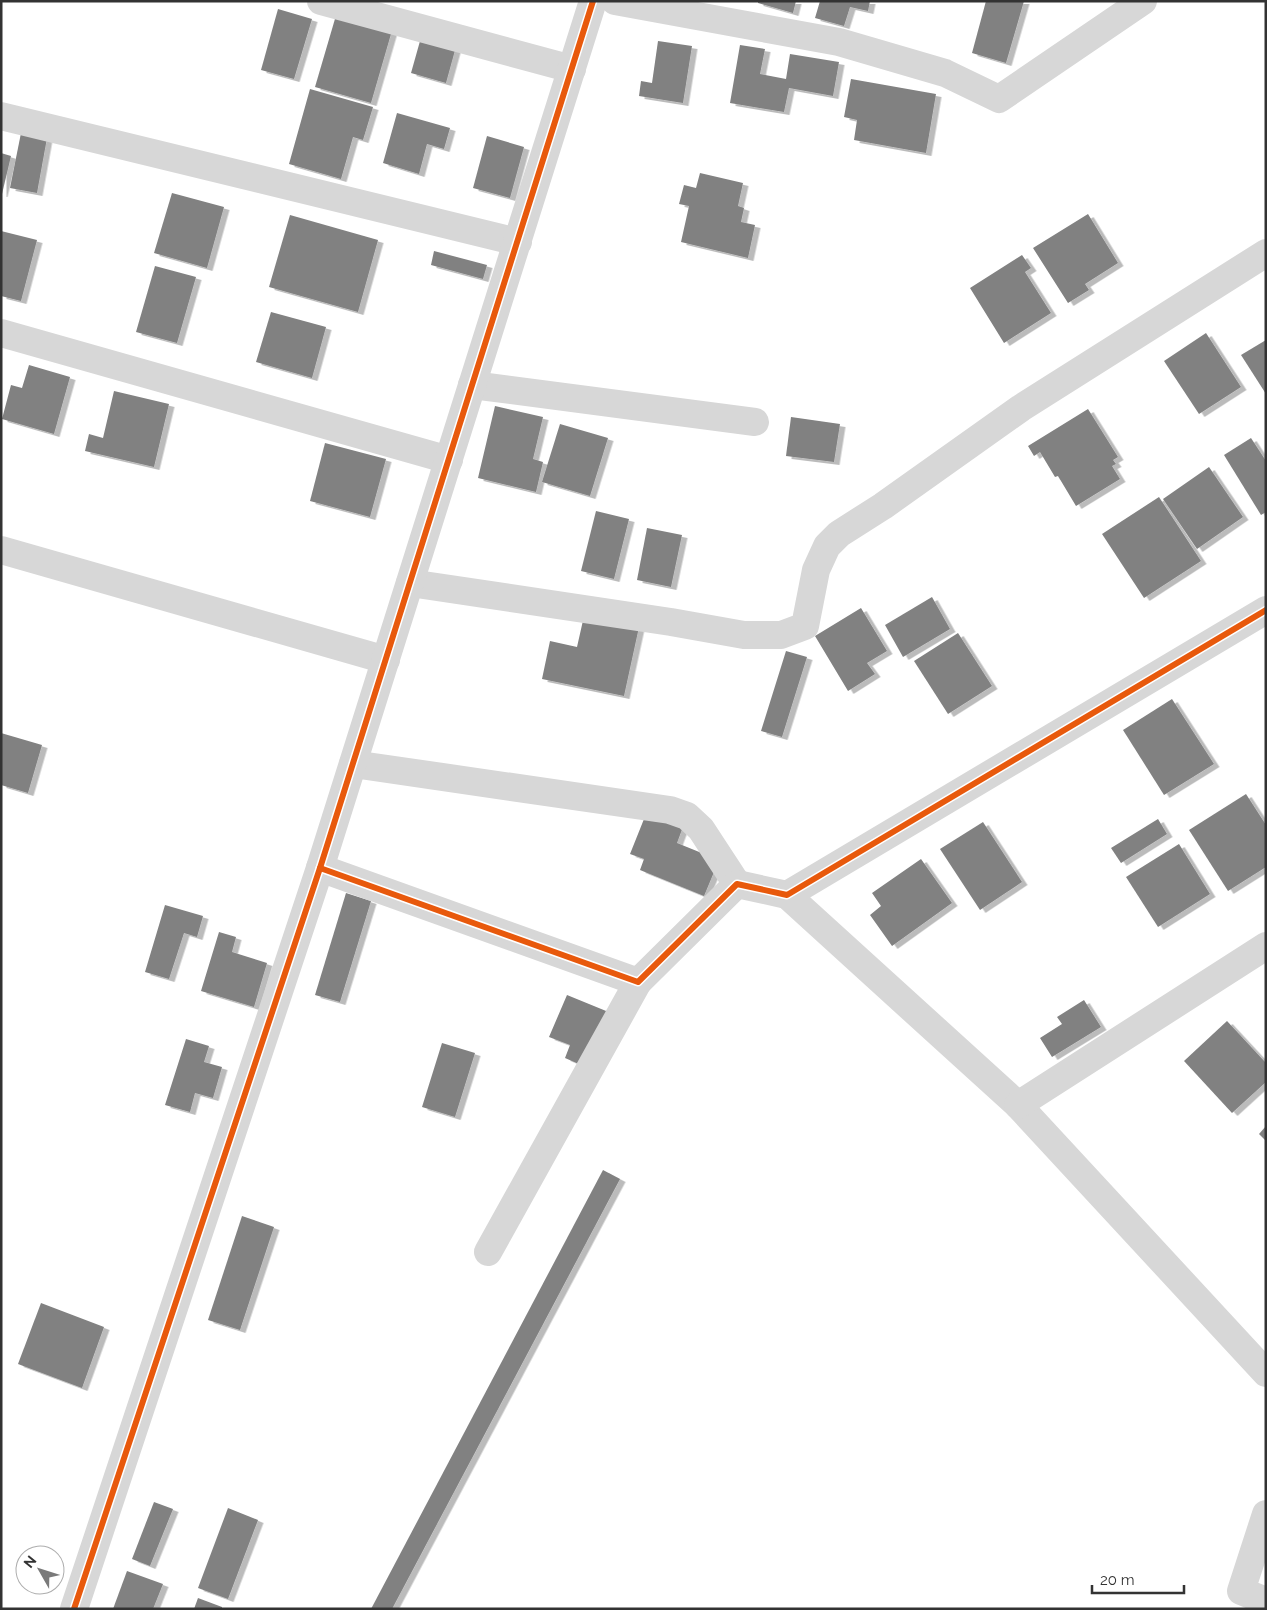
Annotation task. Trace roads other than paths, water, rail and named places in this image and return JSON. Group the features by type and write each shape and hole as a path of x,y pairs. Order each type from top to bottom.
{"street":[{"path":"321,1 572,69"},
{"path":"74,1609 320,868 594,1"},
{"path":"615,1 839,42 945,73 999,99 1143,1"},
{"path":"1,116 518,242"},
{"path":"410,582 744,635 781,635 806,626 816,570 827,546 839,534 883,506 1021,408 1266,253"},
{"path":"1,332 449,460"},
{"path":"472,384 755,422"},
{"path":"1,550 386,660"},
{"path":"787,895 1266,610"},
{"path":"353,764 670,810 687,816 702,829 737,884 787,895 1018,1105 1266,1373"},
{"path":"320,868 638,982"},
{"path":"488,1252 638,982 737,884"},
{"path":"1018,1105 1266,946"},
{"path":"1256,1600 1266,1514"}]}
